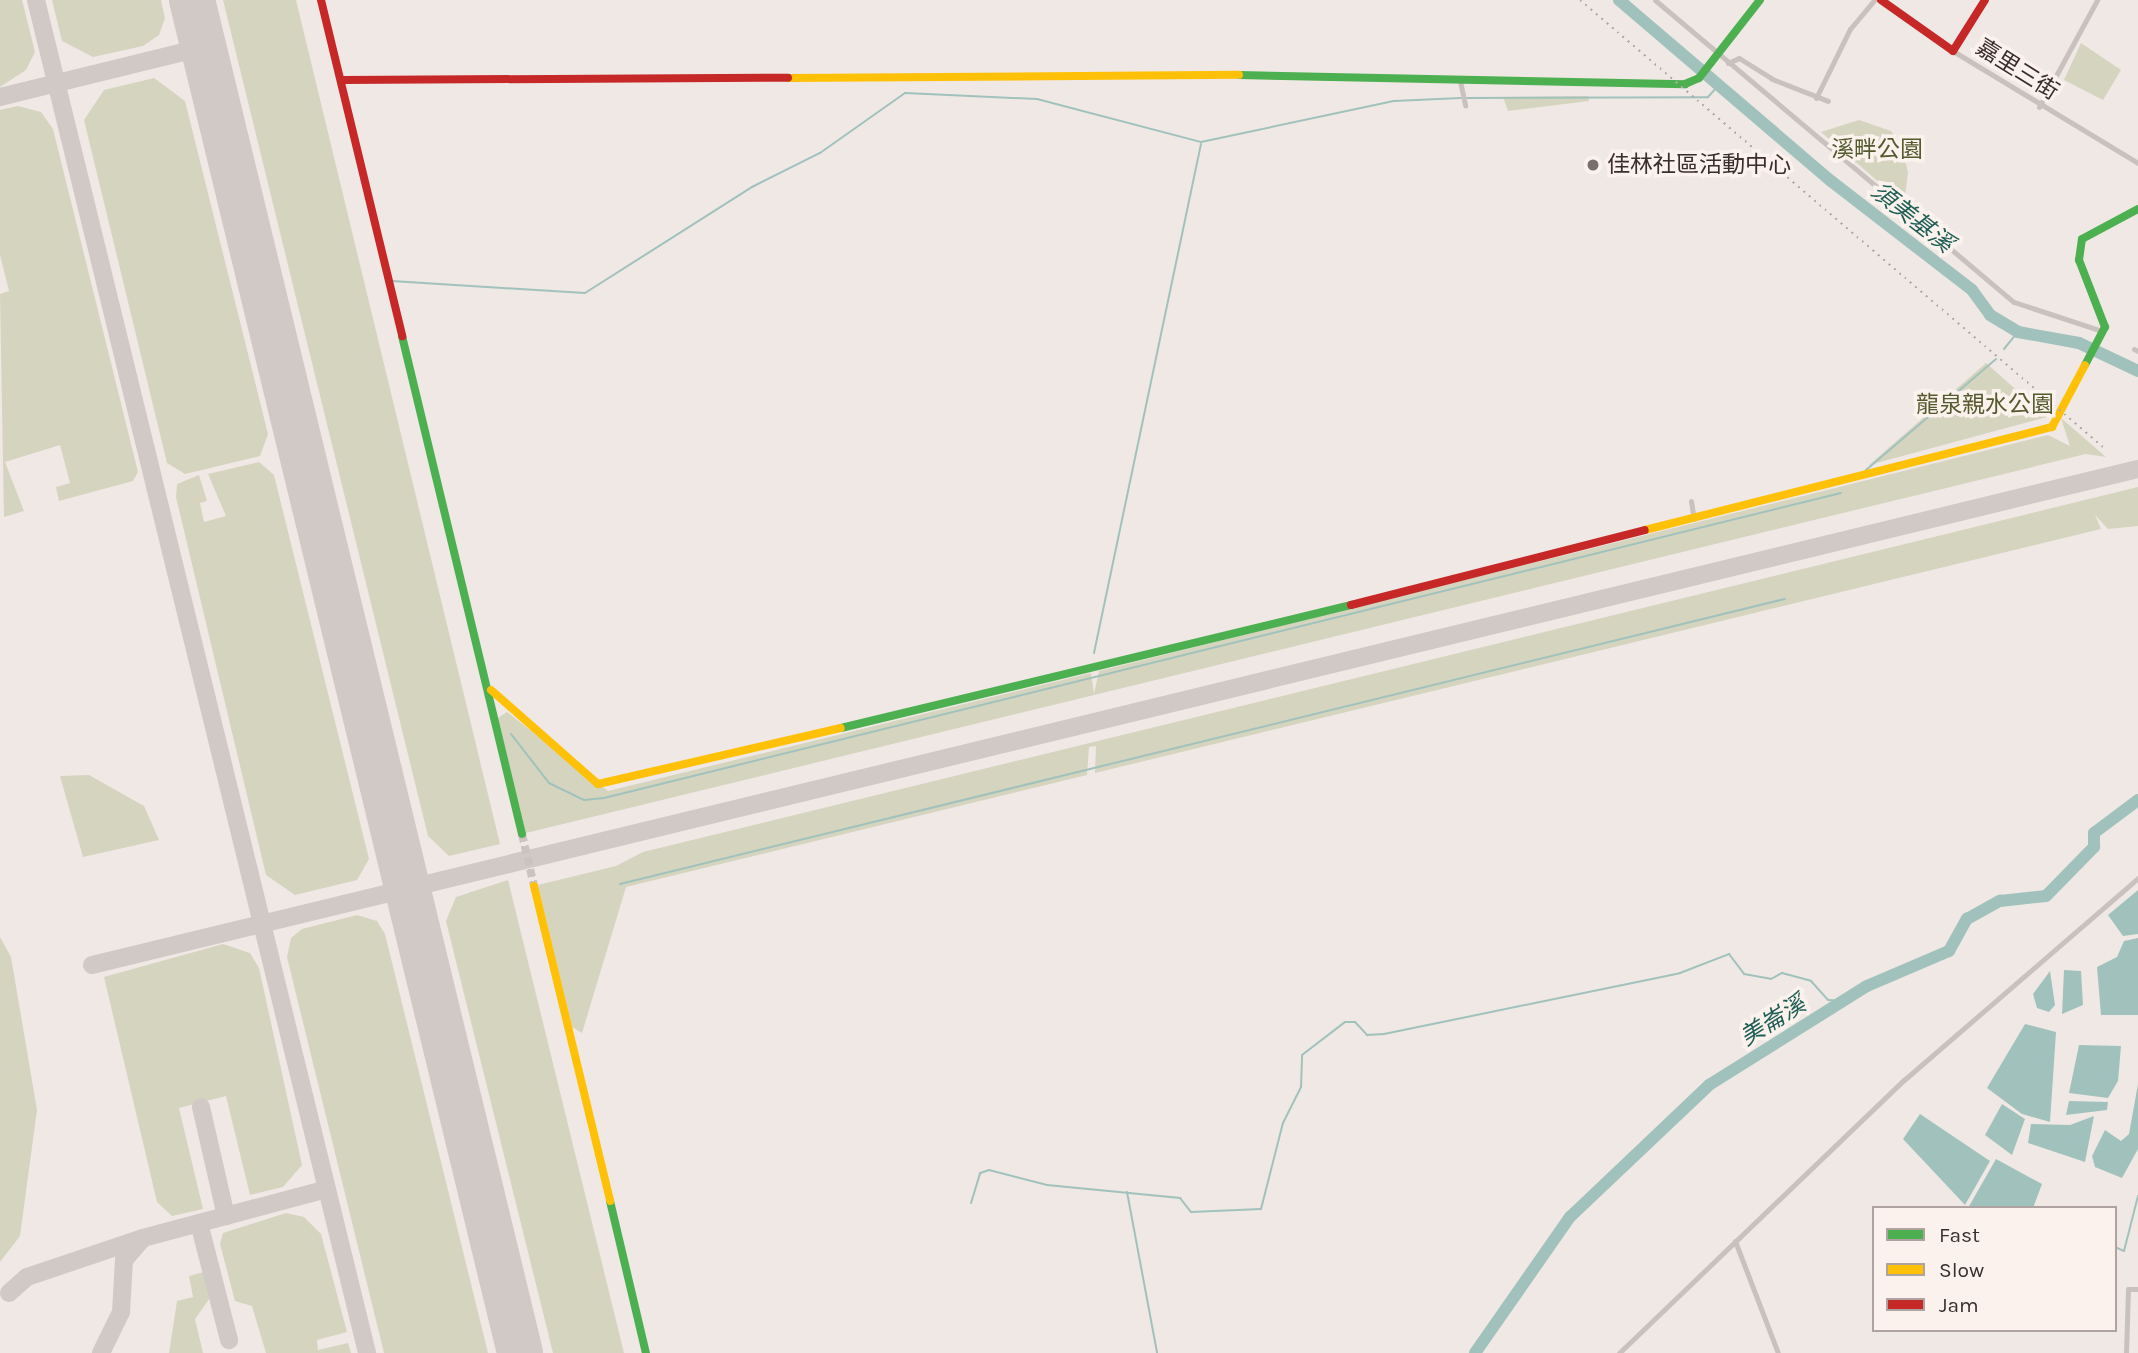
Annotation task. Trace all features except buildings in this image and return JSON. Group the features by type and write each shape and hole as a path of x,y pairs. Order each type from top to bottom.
{"street":[{"path":"321,0 491,690 522,834"},
{"path":"1655,0 1716,54 1805,120 2014,302 2100,335"},
{"path":"342,80 1264,75 1598,86 1685,84 1699,78 1760,0"},
{"path":"1816,98 1850,29 1874,0"},
{"name":"嘉里三街","path":"1881,0 2039,107 2138,163"},
{"path":"1953,51 1985,0"},
{"path":"2039,107 2097,0"},
{"path":"1728,63 1739,58 1816,98 1828,101"},
{"path":"1460,81 1465,105"},
{"path":"491,690 598,784 1095,670 2052,427 2100,335 2079,246 2090,233 2138,209"},
{"path":"1691,501 1694,519"},
{"path":"1619,1353 1904,1080 2138,878"},
{"path":"534,886 646,1353"},
{"path":"1735,1241 1778,1353"},
{"path":"2126,1353 2128,1289 2138,1289"}],"green space":[{"path":"0,0 22,0 35,52 26,70 0,87"},
{"path":"52,0 161,0 165,18 159,35 143,46 93,57 62,41"},
{"path":"223,0 296,0 500,844 449,856 428,836"},
{"path":"2081,43 2121,70 2103,100 2064,80"},
{"path":"154,78 185,101 268,434 260,456 185,474 167,463 84,120 104,90"},
{"path":"1588,96 1589,101 1508,111 1503,97"},
{"path":"18,106 41,112 53,129 138,472 133,481 59,501 56,487 70,483 60,445 5,462 24,511 4,517 0,294 9,291 0,255 0,110"},
{"name":"溪畔公園","path":"1859,120 1891,131 1902,145 1908,173 1904,204 1821,132"},
{"name":"龍泉親水公園","path":"1986,363 2047,417 1869,465"},
{"path":"2061,418 2106,457 2086,454 526,833 498,718 507,712 608,791 1091,673 1094,694 1099,671 2048,435 2070,446"},
{"path":"259,462 274,475 369,859 357,880 295,895 266,875 176,497 177,484 199,475 207,501 200,503 204,522 226,516 208,474"},
{"path":"2138,487 2138,526 2108,529 2095,515 2101,529 1095,773 1096,746 1089,747 1087,775 626,887 582,1033 572,1027 538,885 616,866 643,852"},
{"path":"89,775 144,806 159,840 83,857 60,776"},
{"path":"508,880 624,1353 553,1353 446,921 456,897"},
{"path":"357,915 377,921 385,934 488,1353 384,1353 287,957 291,938 302,929"},
{"path":"0,937 11,957 37,1110 20,1236 0,1262"},
{"path":"223,944 250,953 259,968 302,1165 283,1187 250,1195 226,1096 179,1108 203,1209 172,1216 157,1202 104,977"},
{"path":"286,1213 304,1217 321,1234 347,1332 317,1340 318,1350 348,1343 351,1353 266,1353 252,1306 235,1301 220,1244 223,1233"},
{"path":"204,1272 210,1298 195,1319 203,1353 169,1353 177,1301 193,1297 189,1276"}],"water":[{"path":"2138,890 2138,934 2123,936 2108,915"},
{"path":"2138,938 2138,1015 2101,1015 2097,967 2117,957 2124,941"},
{"path":"2064,970 2081,971 2083,1005 2062,1014"},
{"path":"2050,971 2055,1005 2049,1012 2037,1008 2033,994"},
{"path":"2025,1024 2056,1032 2050,1122 2022,1114 1987,1088"},
{"path":"2079,1045 2121,1046 2118,1081 2108,1098 2069,1093"},
{"path":"2138,1084 2138,1149 2122,1178 2095,1167 2092,1156 2105,1130 2121,1141 2129,1134"},
{"path":"2069,1101 2108,1102 2107,1110 2066,1115"},
{"path":"2002,1104 2025,1119 2012,1155 1985,1135"},
{"path":"1920,1114 1990,1161 1965,1205 1903,1139"},
{"path":"2094,1116 2085,1162 2028,1143 2031,1124 2070,1125"},
{"path":"1996,1159 2042,1184 2034,1206 1969,1206"}],"waterway":[{"name":"須美基溪","path":"1619,0 1831,181 1972,290 1990,315 2018,332 2079,343 2138,371"},
{"path":"1467,98 1708,97 1717,87"},
{"path":"392,281 585,293 752,187 820,153 905,93 1037,99 1201,142 1394,101 1461,98"},
{"path":"1094,653 1201,144"},
{"path":"2004,349 2018,332"},
{"path":"1866,470 1996,359"},
{"path":"511,734 549,783 584,800 604,798 1841,493"},
{"path":"620,884 1785,599"},
{"name":"美崙溪","path":"1475,1353 1570,1217 1709,1085 1867,986 1949,951 1967,919 2000,901 2046,896 2094,847 2094,833 2138,800"},
{"path":"971,1203 980,1173 989,1170 1047,1185 1180,1198 1191,1212 1261,1209 1283,1123 1301,1087 1302,1055 1345,1022 1355,1022 1367,1035 1384,1034 1680,973 1729,954 1744,974 1771,979 1782,973 1811,981 1828,1000 1844,1001"},
{"path":"1127,1192 1157,1353"},
{"path":"2117,1248 2124,1251 2138,1196"}],"taxiway":[{"path":"36,0 367,1353"},
{"path":"0,97 204,47"},
{"path":"92,965 2138,469"},
{"path":"201,1107 226,1216"},
{"path":"101,1353 121,1312 124,1260 143,1238 327,1189"},
{"path":"199,1223 229,1340"},
{"path":"9,1293 27,1277 143,1238"}],"runway":[{"path":"192,0 520,1353"}],"tunnel":[{"path":"522,834 534,886"}],"railway":[{"path":"1580,0 2103,447"}],"traffic: fast":[{"path":"1239,75 1685,84 1699,78 1760,0"},
{"path":"2085,365 2105,327 2079,260 2082,239 2138,209"},
{"path":"402,336 522,834"},
{"path":"841,728 1351,605"},
{"path":"610,1201 646,1353"}],"traffic: slow":[{"path":"788,78 1239,75"},
{"path":"1645,530 2052,427 2085,365"},
{"path":"491,690 598,784 841,728"},
{"path":"534,886 610,1201"}],"traffic: jam":[{"path":"321,0 402,336"},
{"path":"1881,0 1953,51 1985,0"},
{"path":"342,80 788,78"},
{"path":"1351,605 1645,530"}],"place":[{"name":"佳林社區活動中心","path":"1593,165"}]}
